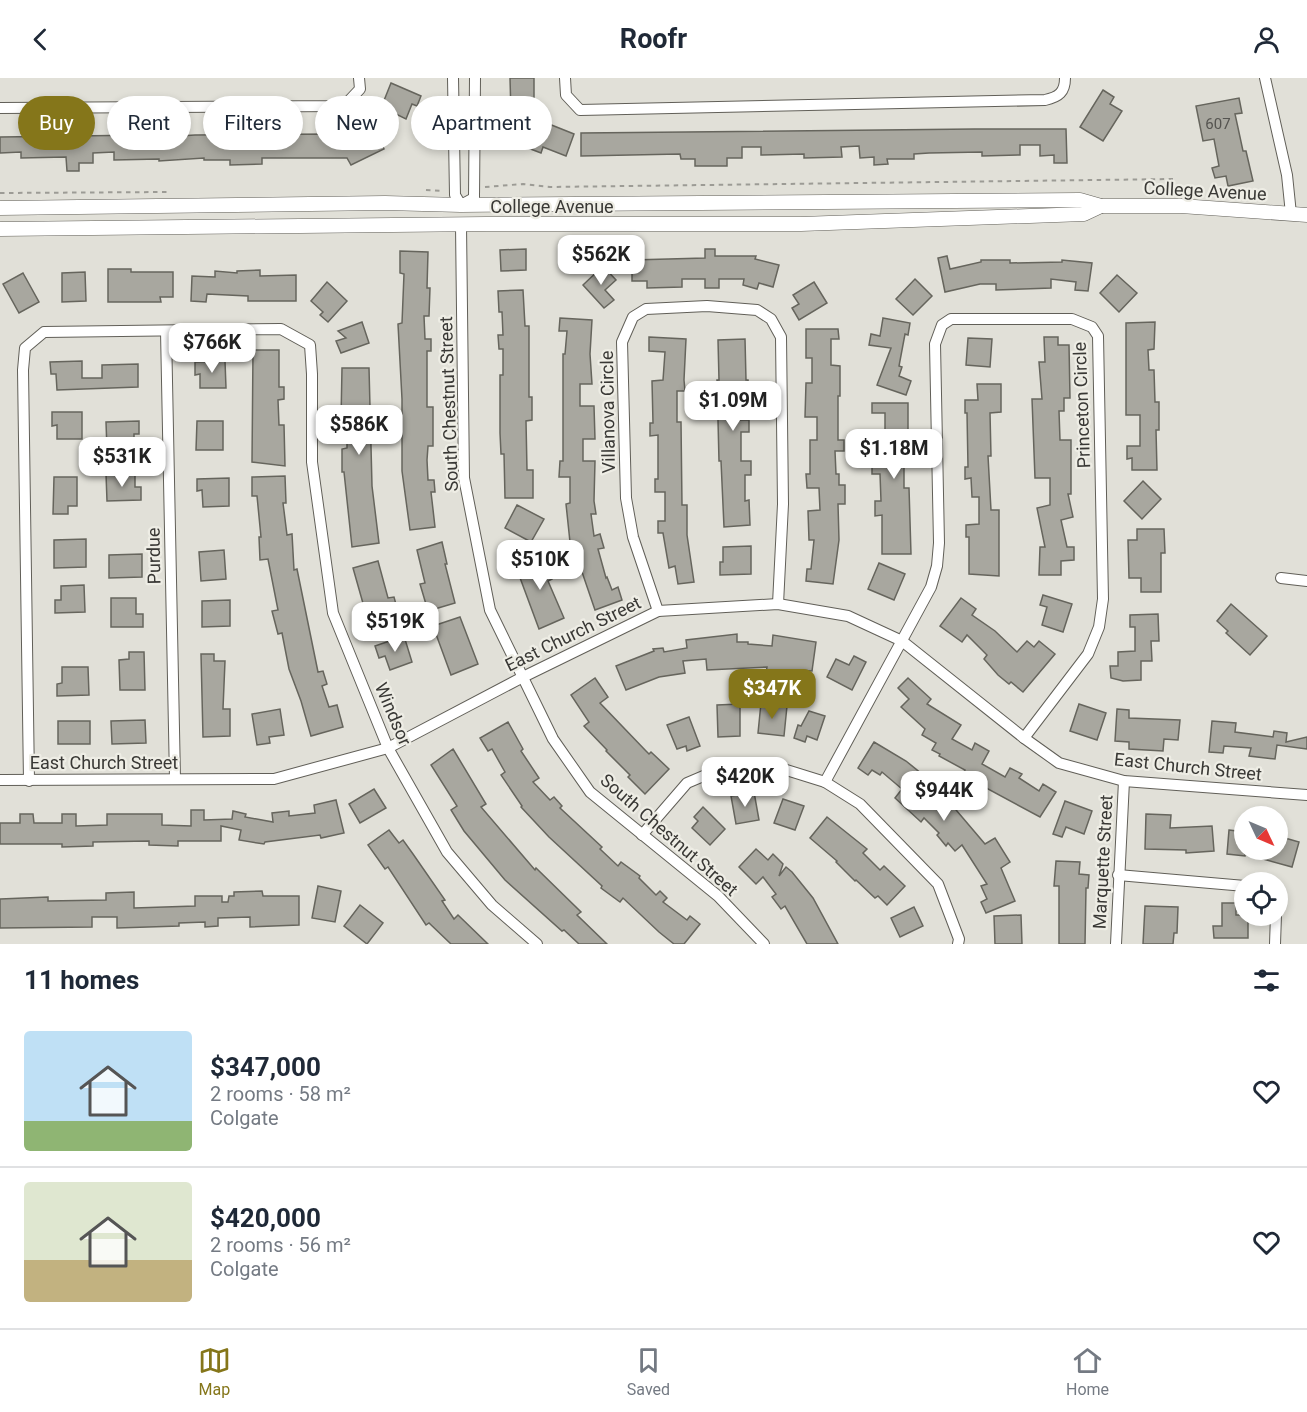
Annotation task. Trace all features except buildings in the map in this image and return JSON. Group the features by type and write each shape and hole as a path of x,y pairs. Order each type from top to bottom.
{"main road":[{"name":"College Avenue","path":"0,208 385,203 461,205 1080,200 1101,206 1181,206 1307,215"},
{"path":"461,205 461,225"},
{"name":"College Avenue","path":"0,230 801,224 1084,214 1101,206"}],"street":[{"path":"0,108 344,106 360,89 359,78"},
{"path":"453,78 455,195 461,205 474,198 475,78"},
{"path":"566,78 566,95 579,110 1046,100 1062,93 1065,78"},
{"path":"1265,78 1287,175 1291,214"},
{"name":"South Chestnut Street","path":"461,225 464,478 490,610 553,739 590,792 718,896 764,944"},
{"name":"Villanova Circle","path":"658,611 633,537 626,498 622,342 633,317 646,309 656,308 707,306 757,310 771,319 781,337 783,504 777,604"},
{"name":"Princeton Circle","path":"825,782 931,587 937,566 939,543 935,344 942,325 951,319 1072,319 1092,327 1098,336 1103,599 1099,627 1088,654 1023,738"},
{"name":"Windsor","path":"166,331 281,329 310,345 312,462 333,614 387,748 447,852 492,905 537,944"},
{"path":"29,781 23,370 25,348 44,333 166,331"},
{"name":"Purdue","path":"166,331 175,779"},
{"path":"1281,578 1307,581"},
{"name":"East Church Street","path":"0,780 274,779 387,748 522,677 658,611 777,604 848,616 902,641 1023,738 1059,763 1124,781 1307,795"},
{"path":"642,835 687,783 727,766 764,764 825,782 860,804 938,884 959,939 958,944"},
{"name":"Marquette Street","path":"1116,944 1124,781"},
{"path":"1118,875 1234,885"},
{"path":"1275,926 1275,944"}],"path":[{"path":"474,189 523,184 550,187 1173,179"},
{"path":"426,190 455,190"},
{"path":"0,193 178,192"}]}
